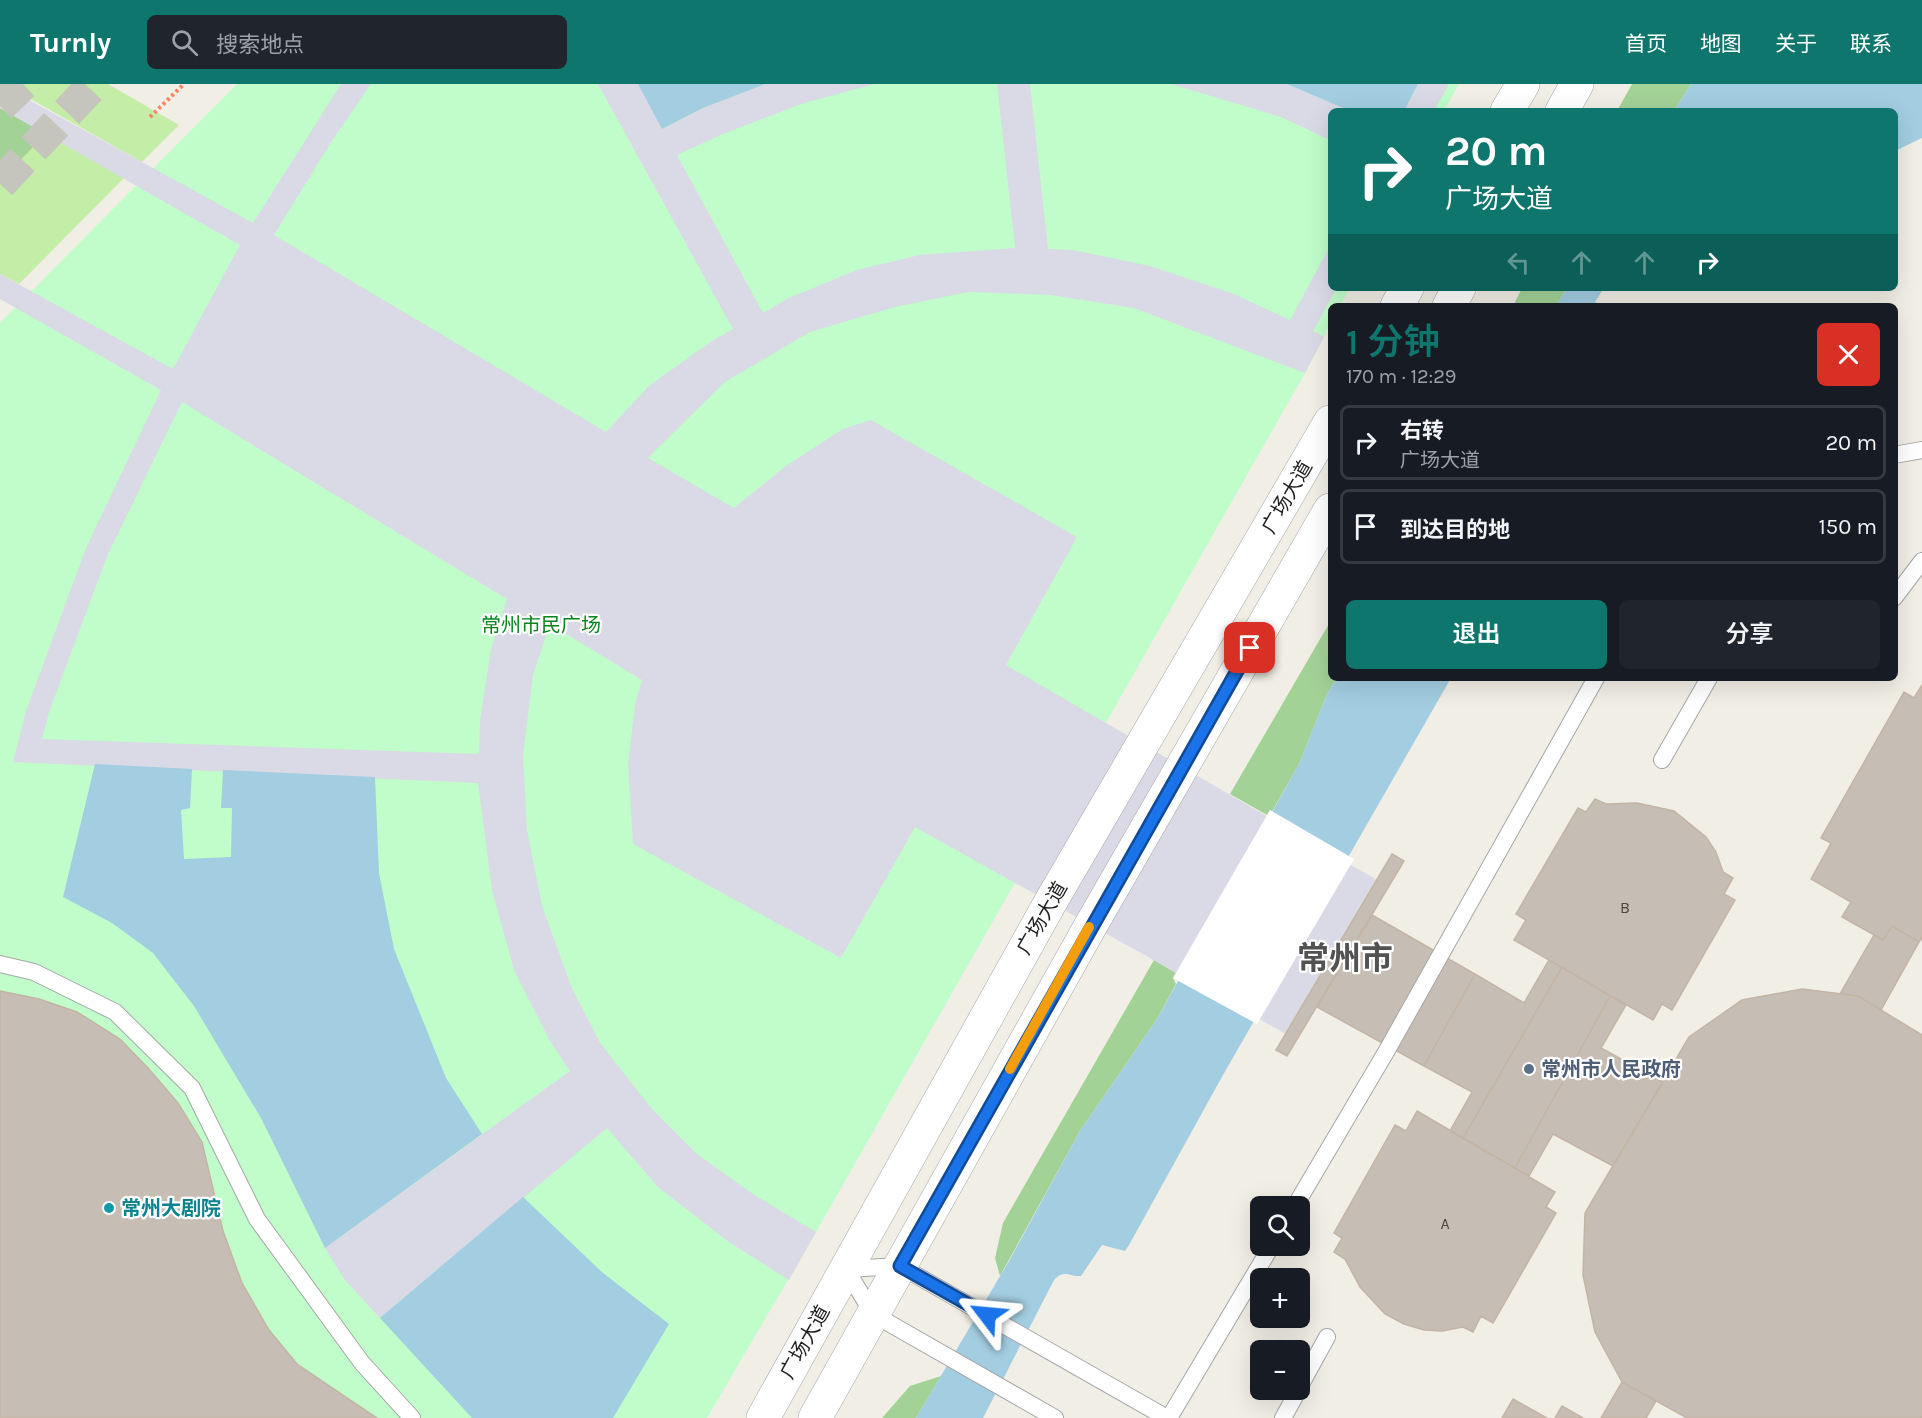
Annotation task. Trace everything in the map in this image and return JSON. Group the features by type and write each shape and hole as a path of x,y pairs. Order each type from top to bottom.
{"street":[{"path":"1510,108 1523,84"},
{"path":"1564,108 1577,84"},
{"name":"广场大道","path":"763,1418 1050,903 1328,425"},
{"path":"815,1418 1091,925 1328,513"}],"lane":[{"path":"1898,454 1922,450"},
{"path":"1898,593 1922,561"},
{"path":"1301,1196 1386,1052 1594,681"},
{"path":"1662,760 1706,681"},
{"path":"0,964 34,972 115,1012 192,1088 257,1219 362,1364 412,1418"},
{"path":"1055,1418 873,1314 846,1269 900,1266 1168,1418 1265,1256"},
{"path":"1310,1369 1327,1337"},
{"path":"1283,1418 1293,1400"}],"path":[{"path":"150,117 184,84"}],"green space":[{"path":"4,84 108,84 179,125 142,162"},
{"name":"常州市民广场","path":"237,84 1459,84 1446,108 1328,108 1328,291 1348,291 1342,303 1328,303 1328,328 1305,373 816,1232 707,1418 0,1418 0,323"},
{"path":"1632,84 1691,84 1676,108 1619,108"},
{"path":"0,108 46,134 0,181"},
{"path":"46,134 124,178 19,284 0,274 0,181"},
{"path":"1520,291 1565,291 1558,303 1514,303"},
{"path":"1328,625 1328,681 1335,681 1327,694 1300,762 1273,810 1267,815 1230,794"},
{"path":"1154,960 1176,973 1173,978 1176,984 1157,1019 1080,1131 1000,1276 995,1258 1003,1223"},
{"path":"941,1376 916,1418 882,1418 910,1386"}],"shaded area":[{"path":"0,84 253,223 341,84 371,84 333,139 274,235 606,432 650,385 733,329 598,84 638,84 663,129 703,108 765,84 875,84 804,103 723,134 677,155 763,313 789,298 857,270 920,255 1015,248 997,84 1030,84 1048,249 1073,250 1150,266 1234,294 1290,320 1328,250 1328,291 1335,291 1313,331 1324,337 1305,373 1134,308 1051,295 968,292 895,307 810,332 725,382 648,458 734,508 786,466 843,429 871,420 1077,537 1006,665 1377,880 1286,1034 915,827 841,958 633,844 628,764 635,705 642,680 550,624 533,675 523,755 527,830 542,906 571,986 600,1043 652,1109 697,1154 753,1194 816,1232 789,1280 729,1242 658,1187 607,1128 380,1318 344,1279 325,1248 570,1071 549,1039 514,970 492,890 478,783 13,762 26,711 86,548 161,390 0,299 0,274 173,369 240,245 0,108","holes":["182,402 507,599 491,649 480,720 479,754 42,739 49,712 108,554"]},
{"path":"1171,84 1287,84 1343,108 1328,108 1328,139 1281,117"},
{"path":"1418,84 1449,84 1436,108 1406,108"}],"water":[{"path":"638,84 765,84 703,108 662,129"},
{"path":"1287,84 1418,84 1406,108 1343,108"},
{"path":"1691,84 1922,84 1922,138 1898,150 1898,108 1676,108"},
{"path":"1565,291 1602,291 1596,303 1558,303"},
{"path":"1335,681 1449,681 1223,1075 1125,1251 1102,1245 1081,1276 1064,1274 1054,1280 983,1418 916,1418 1009,1261 1080,1131 1157,1019 1300,762 1327,694"},
{"path":"95,764 192,769 190,808 181,810 184,859 231,857 232,808 221,808 223,770 375,777 379,873 394,949 446,1078 482,1134 325,1248 261,1118 194,1006 153,953 112,923 63,897"},
{"path":"523,1197 603,1273 669,1324 613,1418 472,1418 380,1318"}],"pier":[{"path":"1270,810 1354,859 1257,1024 1173,978"}],"building":[{"path":"1922,685 1922,938 1919,942 1892,926 1883,940 1842,917 1851,902 1811,879 1831,843 1821,838 1904,692 1914,698"},
{"path":"1595,799 1606,804 1637,803 1674,811 1706,837 1716,852 1723,872 1733,878 1724,894 1735,900 1672,1010 1662,1004 1653,1020 1514,940 1526,920 1516,914 1578,808 1586,812"},
{"path":"1392,854 1404,861 1287,1056 1276,1050"},
{"path":"1372,915 1475,974 1424,1066 1317,1007"},
{"path":"1892,926 1919,942 1881,1010 1858,996 1840,994 1874,935 1883,940"},
{"path":"1549,960 1626,1005 1601,1048 1663,1082 1613,1166 1553,1134 1529,1176 1450,1131 1472,1092 1424,1066 1475,974 1524,1003"},
{"path":"1562,967 1610,996 1515,1168 1463,1138"},
{"path":"1802,989 1858,996 1922,1035 1922,1418 1687,1418 1622,1382 1595,1332 1583,1275 1585,1213 1689,1037 1742,1000"},
{"name":"常州大剧院","path":"0,991 39,999 77,1012 120,1039 148,1068 178,1103 202,1142 223,1231 242,1283 269,1330 297,1364 377,1418 0,1418"},
{"path":"1417,1111 1555,1192 1546,1207 1556,1213 1493,1323 1481,1316 1473,1332 1463,1327 1442,1331 1424,1330 1404,1324 1385,1314 1360,1287 1345,1259 1334,1252 1342,1238 1334,1233 1395,1125 1406,1131"},
{"path":"1622,1382 1656,1401 1646,1418 1601,1418"},
{"path":"1513,1399 1547,1418 1502,1418"},
{"path":"1562,1406 1583,1418 1555,1418"}],"tunnel":[{"path":"0,106 23,84"},
{"path":"0,184 94,84"}],"slow traffic":[{"path":"1010,1069 1089,927"}],"place":[{"name":"常州市人民政府","path":"1529,1069"},
{"name":"常州大剧院","path":"109,1208"}],"district":[{"name":"常州市","path":"1345,958"}],"route":[{"path":"987,1315 900,1266 1091,925 1250,648"}]}
